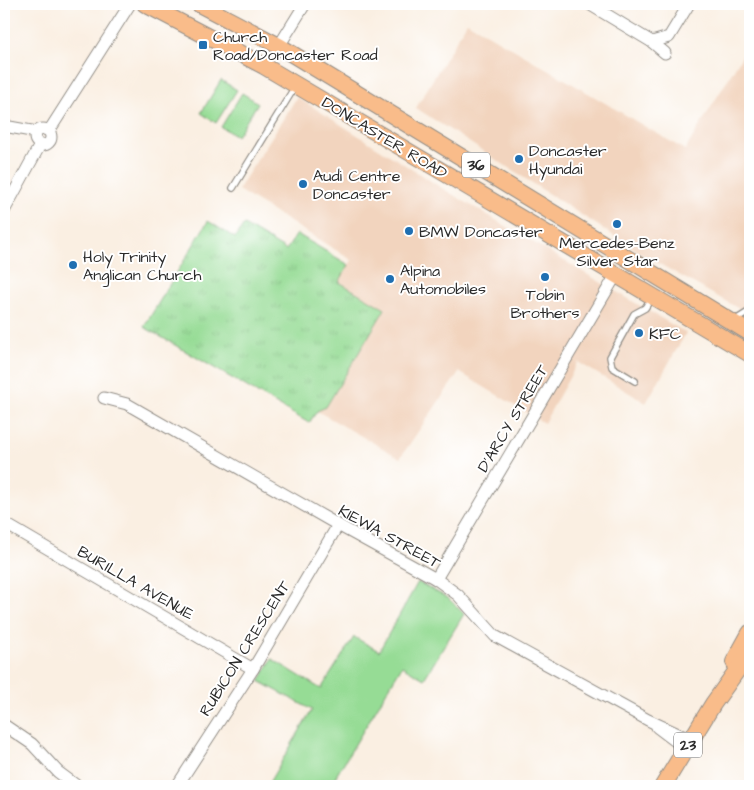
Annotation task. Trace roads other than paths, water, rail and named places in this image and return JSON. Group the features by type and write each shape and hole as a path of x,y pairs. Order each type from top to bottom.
{"main road":[{"name":"DONCASTER ROAD","path":"145,4 296,85 750,354"},
{"name":"DONCASTER ROAD","path":"198,4 279,46 398,117 714,312 750,332"},
{"path":"386,138 398,117"},
{"path":"704,327 714,312"},
{"name":"23","path":"663,786 713,704 750,633"},
{"name":"23","path":"713,704 750,652"}],"street":[{"path":"4,211 40,145 35,138 43,131 130,4"},
{"path":"279,46 305,4"},
{"path":"589,4 652,42 665,53"},
{"path":"652,42 669,37 689,4"},
{"path":"4,126 43,131"},
{"name":"D'ARCY STREET","path":"436,579 616,275"},
{"name":"KIEWA STREET","path":"104,398 126,404 436,579 458,594 495,636 689,744"},
{"name":"BURILLA AVENUE","path":"4,523 252,669"},
{"name":"RUBICON CRESCENT","path":"177,786 252,669 338,525"},
{"path":"4,725 32,744 58,772 77,786"}],"lane":[{"path":"233,188 296,85"},
{"path":"635,381 612,366 610,357 634,314 645,308 652,296"},
{"path":"732,322 750,311"}],"place":[{"name":"Church Road/Doncaster Road","path":"203,45"},
{"name":"Doncaster Hyundai","path":"519,159"},
{"name":"Audi Centre Doncaster","path":"303,184"},
{"name":"Mercedes-Benz Silver Star","path":"617,224"},
{"name":"BMW Doncaster","path":"409,231"},
{"name":"Holy Trinity Anglican Church","path":"73,265"},
{"name":"Tobin Brothers","path":"545,277"},
{"name":"Alpina Automobiles","path":"390,279"},
{"name":"KFC","path":"639,333"}]}
